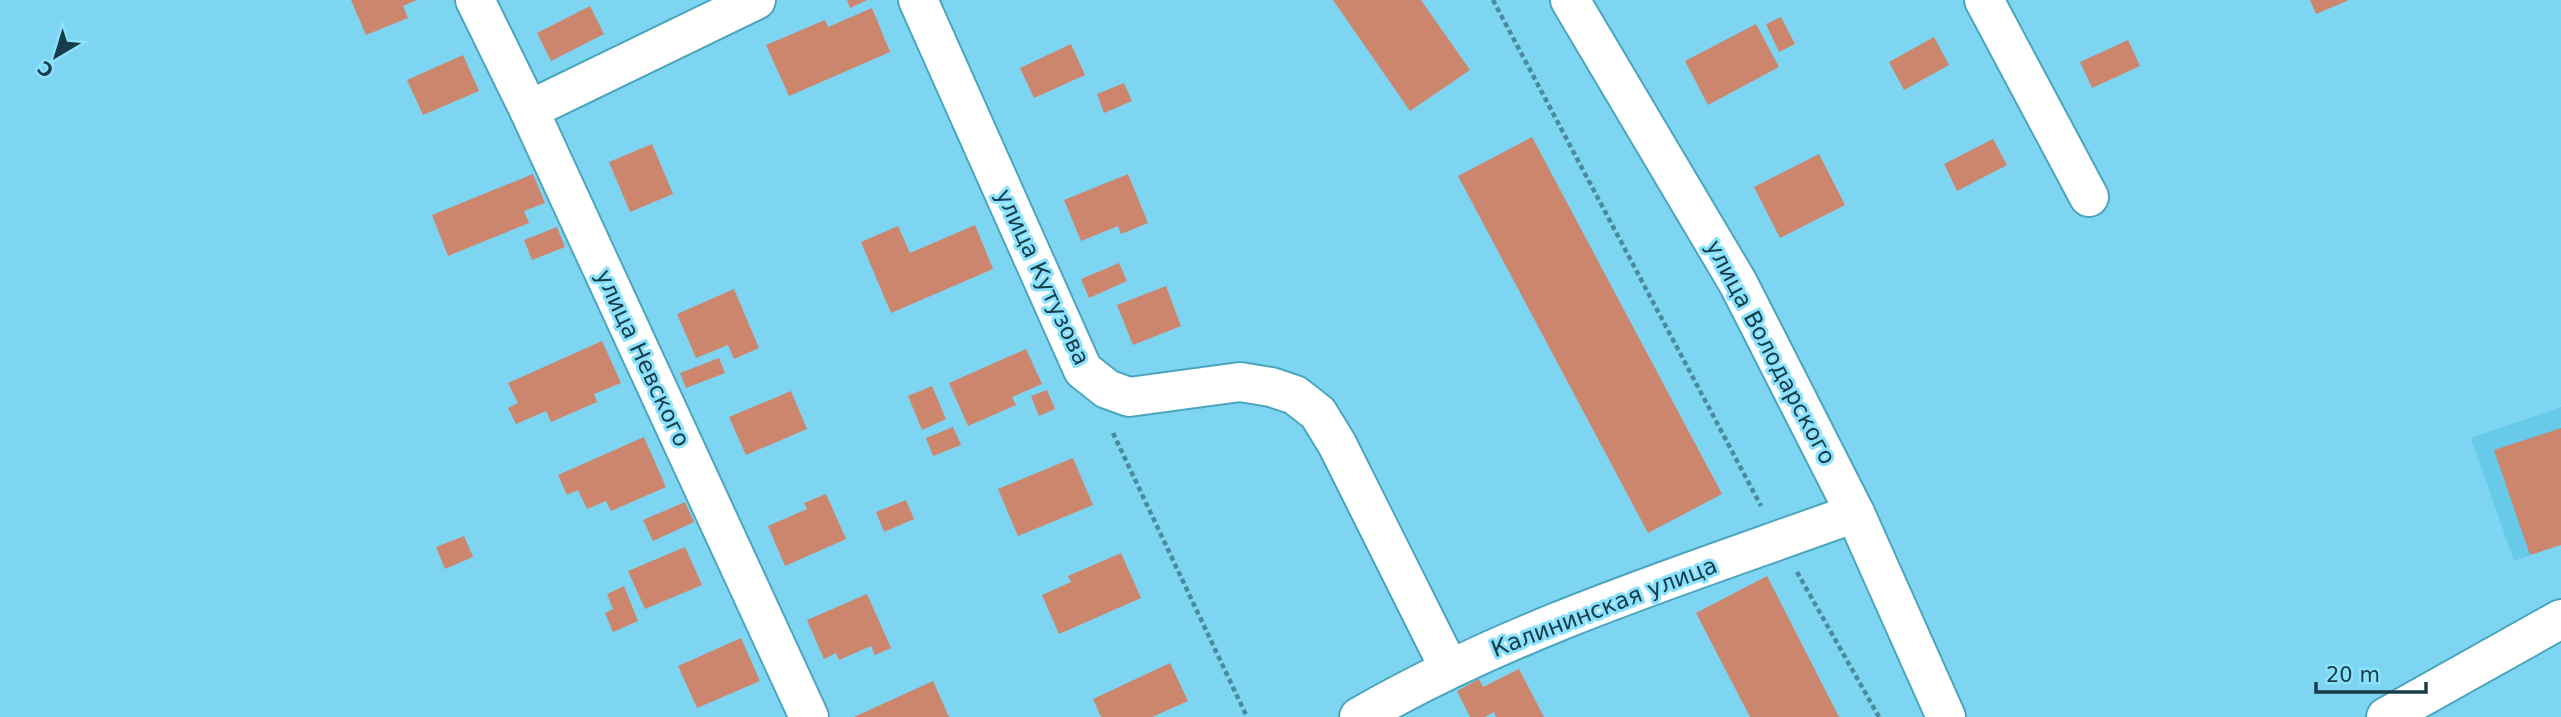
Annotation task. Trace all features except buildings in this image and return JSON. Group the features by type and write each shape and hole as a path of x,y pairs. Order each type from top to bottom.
{"street":[{"name":"улица Невского","path":"475,0 529,110 809,717"},
{"path":"529,110 756,0"},
{"name":"улица Кутузова","path":"918,0 1083,370 1107,389 1129,397 1240,382 1295,396 1318,413 1337,444 1449,668"},
{"name":"улица Володарского","path":"1570,0 1738,284 1855,513 1946,717"},
{"path":"1984,0 2089,197"},
{"name":"Калининская улица","path":"1359,717 1449,668 1556,620 1855,513"},
{"path":"2385,717 2561,619"}],"path":[{"path":"1493,0 1779,540 1879,717"},
{"path":"1113,432 1247,717"}],"shaded area":[{"path":"2561,407 2561,544 2514,561 2471,438"}]}
